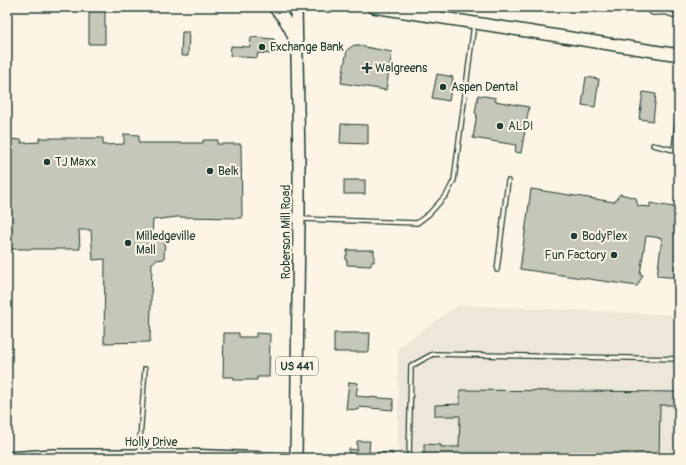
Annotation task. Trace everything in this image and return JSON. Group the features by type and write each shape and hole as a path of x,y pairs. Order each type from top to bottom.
{"main road":[{"name":"US 441","path":"274,7 288,24 297,48"},
{"name":"Roberson Mill Road","path":"296,7 299,166 296,457"},
{"path":"373,7 679,55"}],"street":[{"name":"Holly Drive","path":"7,456 51,453 186,453 296,457"}],"lane":[{"path":"648,7 653,13 668,12 679,18"},
{"path":"299,219 417,223 429,214 447,194 454,180 474,23"},
{"path":"653,145 674,150 679,105"},
{"path":"497,270 508,181"},
{"path":"409,458 411,366 432,354 679,359"},
{"path":"139,453 145,369"}],"shaded area":[{"path":"458,305 679,315 679,458 398,458 398,348"}],"building":[{"path":"89,7 105,7 105,44 89,44"},
{"path":"182,32 189,32 188,56 181,56"},
{"name":"Exchange Bank","path":"251,37 274,39 273,54 258,53 257,58 230,56 231,46 250,47"},
{"name":"Walgreens","path":"354,45 392,52 386,90 341,83 347,50"},
{"name":"Aspen Dental","path":"437,74 453,77 449,101 432,98"},
{"path":"586,77 599,79 595,107 582,105"},
{"path":"643,92 656,94 653,121 639,119"},
{"name":"ALDI","path":"478,95 496,98 495,101 529,107 521,153 515,152 516,145 473,138 477,114 475,113"},
{"path":"341,124 368,125 368,144 340,143"},
{"name":"Milledgeville Mall","path":"124,134 139,135 139,143 203,143 203,140 218,140 217,144 241,144 242,218 177,217 153,220 152,236 165,236 164,259 156,260 152,263 150,342 104,343 105,259 93,260 91,230 79,230 80,249 7,249 7,139 22,140 21,143 39,142 39,138 103,138 103,145 124,144"},
{"path":"344,180 365,180 365,194 344,194"},
{"path":"531,189 614,202 620,194 636,198 638,206 650,207 650,203 679,208 679,278 657,276 662,238 646,236 640,274 643,275 637,286 520,269"},
{"path":"347,250 374,250 374,262 371,262 371,266 347,265"},
{"path":"224,333 239,333 239,337 256,337 256,333 270,334 269,377 257,377 257,380 234,380 234,377 223,377"},
{"path":"334,333 370,333 369,352 334,352"},
{"path":"349,382 358,383 356,396 393,399 393,410 359,407 359,410 346,409"},
{"path":"460,390 679,392 679,405 660,405 659,458 424,458 424,444 441,445 441,447 459,447 460,416 435,416 435,405 460,404"},
{"path":"357,441 370,441 369,452 393,453 392,458 349,458 349,449 357,450"}],"place":[{"name":"Exchange Bank","path":"262,47"},
{"name":"Walgreens","path":"367,68"},
{"name":"Aspen Dental","path":"443,87"},
{"name":"ALDI","path":"500,126"},
{"name":"TJ Maxx","path":"47,162"},
{"name":"Belk","path":"210,171"},
{"name":"BodyPlex","path":"574,236"},
{"name":"Milledgeville Mall","path":"128,243"},
{"name":"Fun Factory","path":"614,255"}]}
